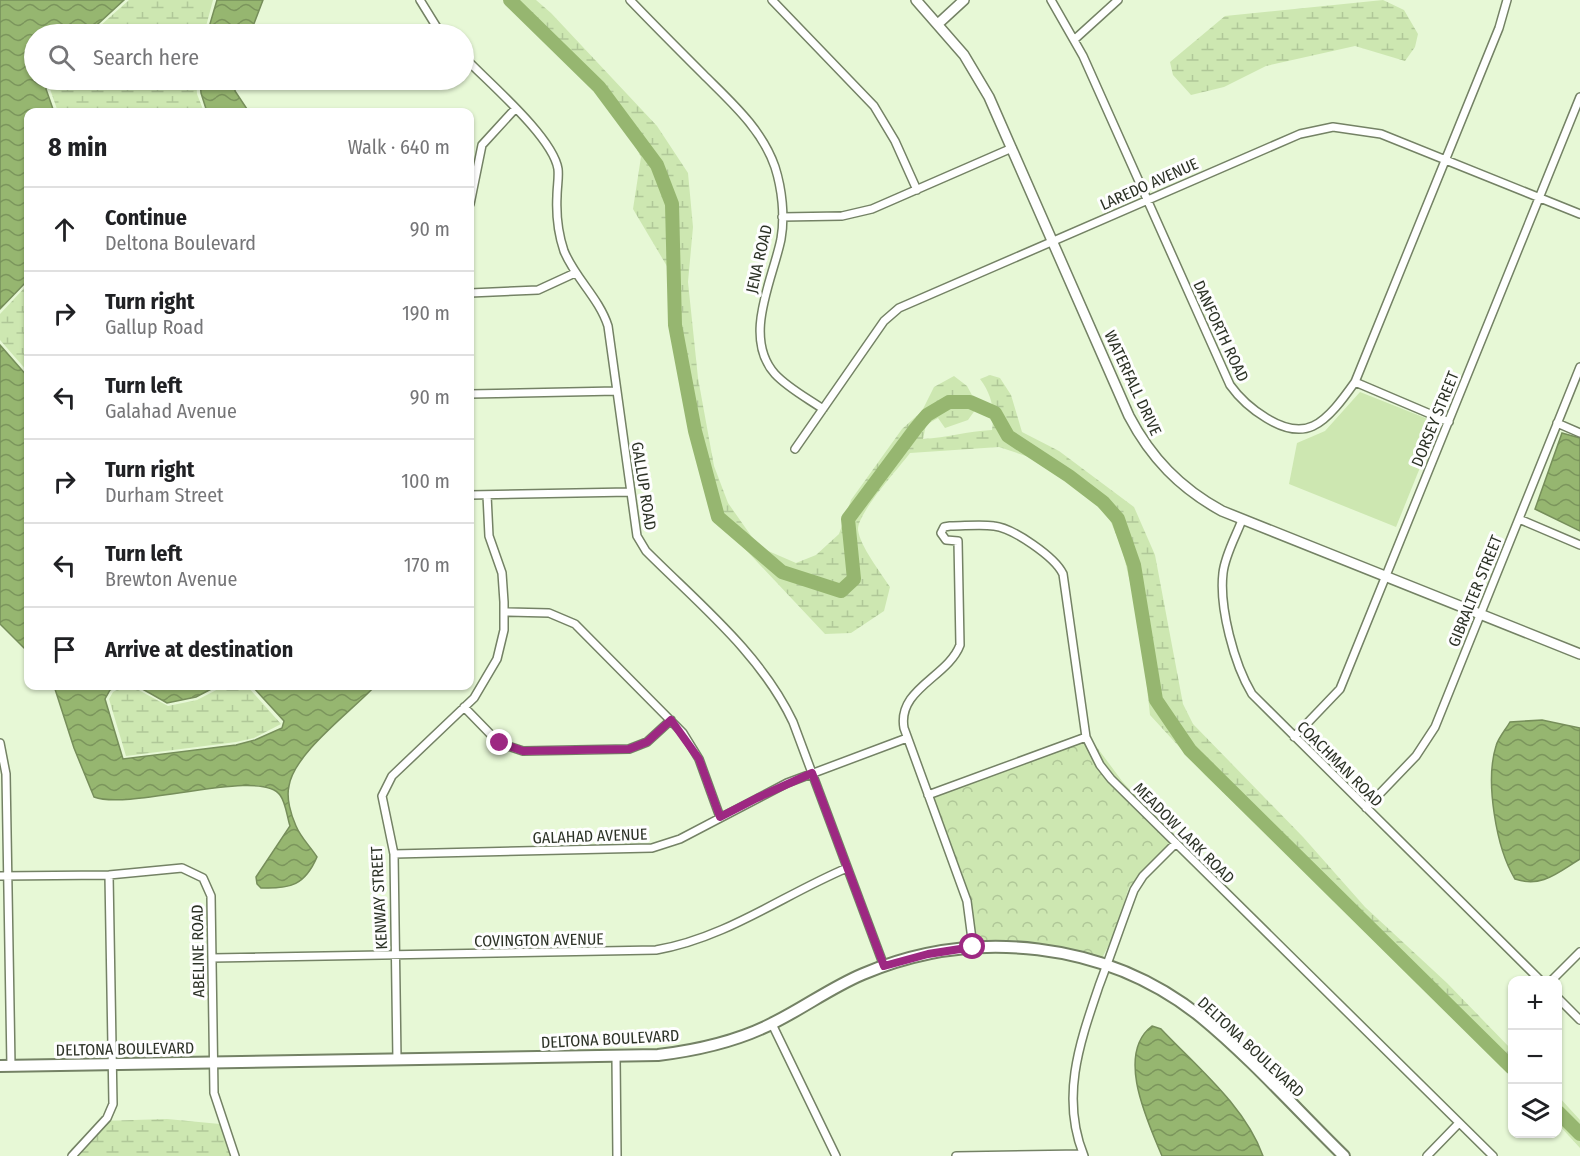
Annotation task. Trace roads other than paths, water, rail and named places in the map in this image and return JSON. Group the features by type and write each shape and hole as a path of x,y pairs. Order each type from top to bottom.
{"main road":[{"name":"DELTONA BOULEVARD","path":"5,1066 658,1055 706,1047 772,1024 838,986 884,966 928,954 973,947 1037,949 1107,965 1161,990 1200,1017 1344,1156"}],"street":[{"path":"420,0 435,24"},
{"name":"JENA ROAD","path":"630,0 754,128 776,169 782,217 778,250 763,298 764,350 774,373 823,409"},
{"name":"WATERFALL DRIVE","path":"916,0 939,22 977,75 1012,148 1129,416 1149,450 1187,489 1204,502 1242,520 1580,654"},
{"path":"939,22 964,0"},
{"name":"DANFORTH ROAD","path":"1051,0 1075,39 1224,375 1245,403 1266,418 1287,427 1307,428 1321,421 1355,382 1499,28 1507,0"},
{"path":"1075,39 1118,0"},
{"path":"776,1 874,106 896,141 917,190"},
{"name":"GALLUP ROAD","path":"474,67 553,152 558,169 556,206 560,235 575,273 605,317 635,528 642,545 765,673 793,722 884,966"},
{"name":"DORSEY STREET","path":"1294,737 1340,689 1580,97"},
{"path":"474,185 482,146 515,109"},
{"name":"LAREDO AVENUE","path":"795,449 891,314 1285,139 1333,127 1381,134 1580,214"},
{"path":"782,217 858,214 1012,148"},
{"path":"474,293 538,290 575,273"},
{"name":"GIBRALTER STREET","path":"1366,808 1405,769 1425,744 1442,711 1580,367"},
{"path":"1355,382 1449,422"},
{"path":"474,394 617,391"},
{"path":"1557,423 1580,433"},
{"path":"474,495 630,492"},
{"name":"KENWAY STREET","path":"397,1060 394,854 382,804 384,788 392,777 464,707 483,685 497,659 505,612 502,573 489,536 487,495"},
{"path":"1519,519 1580,545"},
{"name":"COACHMAN ROAD","path":"1242,520 1223,572 1232,647 1238,668 1252,693 1535,976"},
{"name":"MEADOW LARK ROAD","path":"907,738 903,722 908,702 953,659 960,645 958,541 946,540 941,533 944,527 950,526 1004,528 1055,560 1063,574 1086,737 1111,779 1493,1156"},
{"path":"505,612 549,613 567,618 671,720 699,759 720,817"},
{"path":"464,707 500,743 523,751 629,749 647,742 671,720"},
{"path":"928,795 1086,737"},
{"path":"907,738 967,901 973,947"},
{"name":"GALAHAD AVENUE","path":"394,854 639,850 674,842 767,793 812,773 907,738"},
{"path":"0,743 6,774 5,1066"},
{"path":"956,1156 1084,1155 1074,1122 1075,1061 1138,882 1176,843"},
{"name":"ABELINE ROAD","path":"4,876 109,875 175,867 197,873 206,883 211,896 216,1103 236,1156"},
{"name":"COVINGTON AVENUE","path":"212,958 634,952 675,947 727,929 847,868"},
{"path":"72,1156 104,1123 111,1112 109,875"},
{"path":"1557,976 1580,952"},
{"path":"1562,1003 1580,1020"},
{"path":"772,1024 836,1156"},
{"path":"616,1057 617,1156"},
{"path":"1427,1156 1460,1123"}],"water":[{"path":"0,0 124,0 98,24 24,24 24,90 46,90 53,108 24,108 24,284 0,309"},
{"path":"217,0 263,0 254,24 210,24"},
{"path":"201,90 235,90 246,108 206,108"},
{"path":"0,345 24,372 24,648 0,624"},
{"path":"1562,433 1580,438 1580,531 1535,509"},
{"path":"55,690 110,690 105,699 123,759 236,745 255,740 282,728 284,721 256,690 371,690 312,746 293,773 288,791 291,812 298,830 317,857 302,879 281,888 261,888 257,884 256,877 290,826 280,795 268,788 248,785 136,799 112,800 94,797 74,748"},
{"path":"144,690 209,690 196,697 167,703"},
{"path":"1542,720 1580,728 1580,859 1549,878 1533,882 1515,879 1508,866 1494,814 1492,777 1497,743 1510,722"},
{"path":"1152,1026 1161,1029 1219,1088 1245,1120 1263,1156 1162,1156 1143,1107 1135,1070 1136,1053 1141,1038"}],"waterway":[{"path":"510,0 599,87 657,165 672,204 675,325 695,431 718,517 782,572 841,591 854,579 848,519 927,415 949,402 970,402 995,413 1008,436 1069,476 1103,502 1118,519 1134,565 1156,700 1190,750 1508,1064"},
{"path":"1562,1116 1580,1134"}]}
